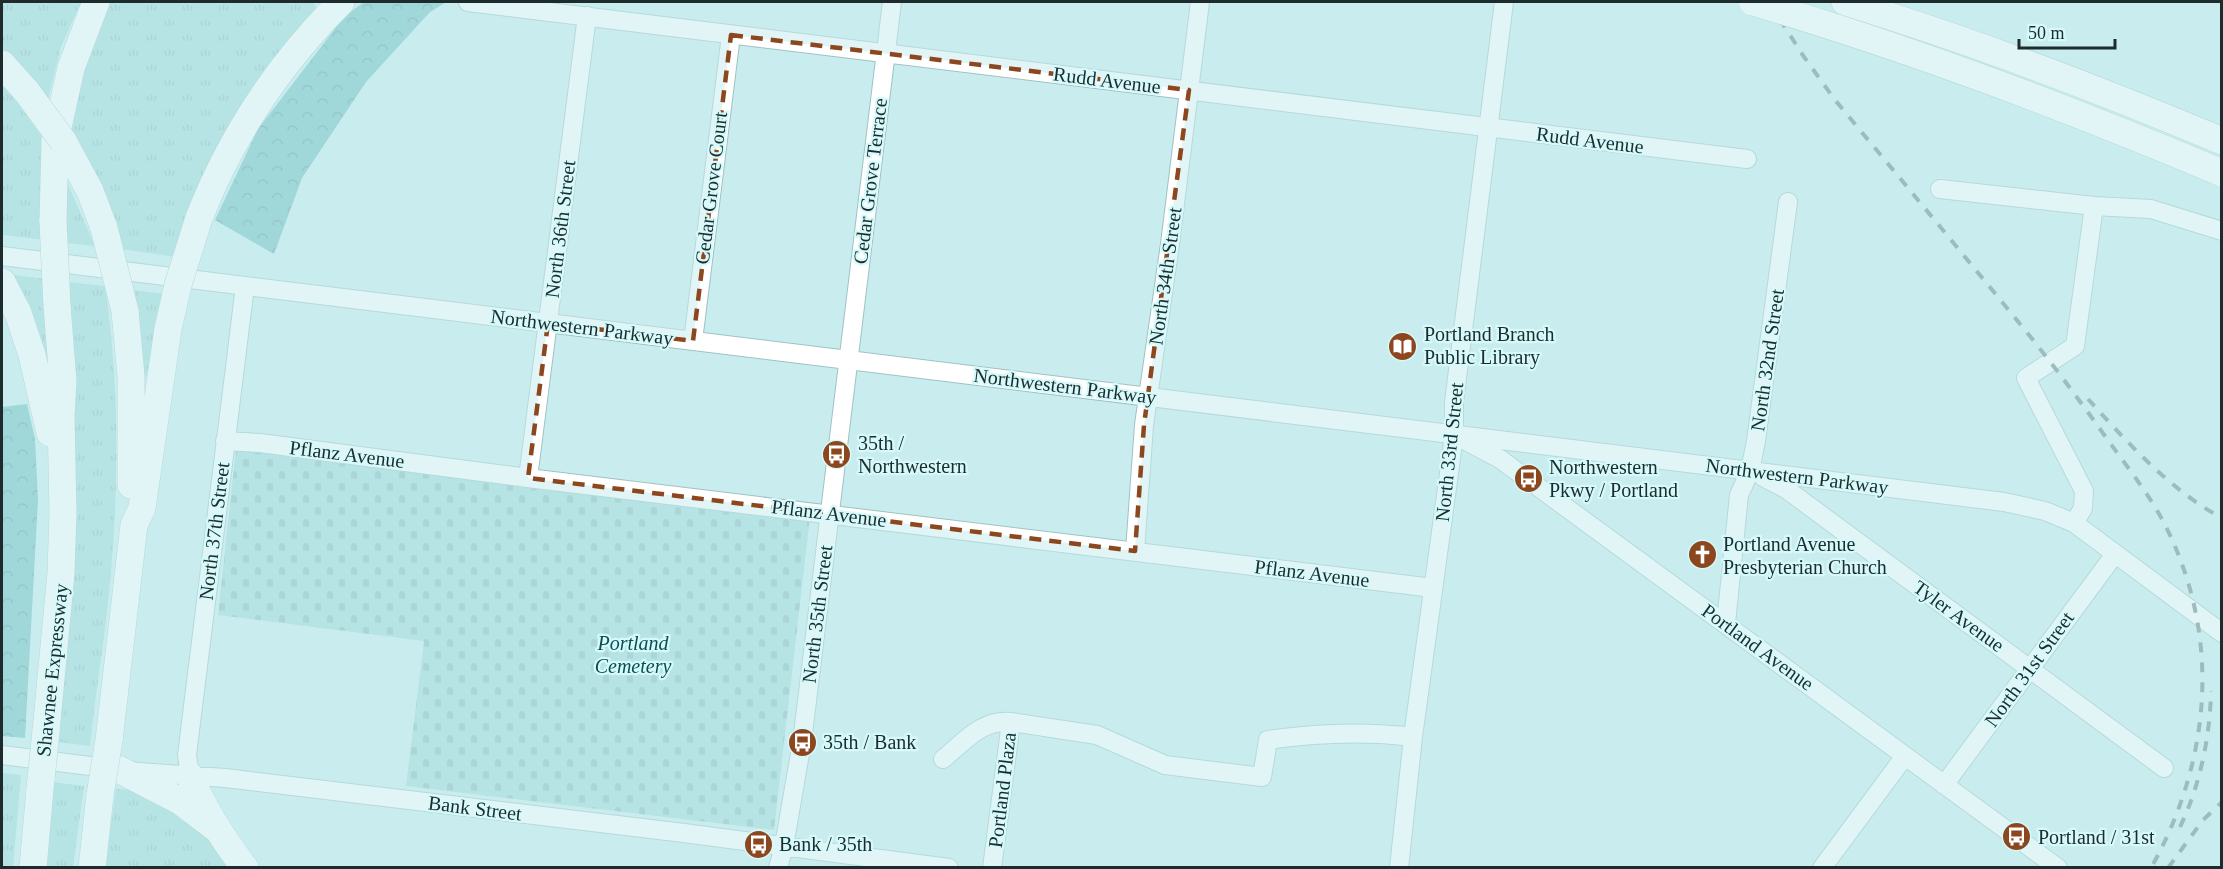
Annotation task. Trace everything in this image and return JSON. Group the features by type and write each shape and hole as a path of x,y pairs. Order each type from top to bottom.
{"highway":[{"name":"Shawnee Expressway","path":"33,867 61,573 63,381 53,221 55,141 71,68 96,2"},
{"path":"92,867 134,525 142,508 168,329 178,285 199,218 223,164 258,103 300,46 341,2"},
{"path":"1753,2 1884,43 1975,75 2109,126 2222,173"},
{"path":"1845,2 2004,54 2118,97 2222,141"},
{"path":"2,64 27,92 63,141 90,191 104,228 125,310 131,376 131,512 134,525"},
{"path":"2,282 18,313 32,355 48,425 62,471"},
{"path":"118,769 180,801 217,829"},
{"path":"190,776 202,805 245,867"}],"street":[{"name":"Rudd Avenue","path":"468,2 1747,159"},
{"name":"Cedar Grove Terrace","path":"849,360 892,2"},
{"name":"North 34th Street","path":"1135,551 1148,397 1170,244 1200,2"},
{"name":"North 33rd Street","path":"1399,867 1413,737 1454,435 1454,402 1504,2"},
{"name":"North 36th Street","path":"528,478 587,16"},
{"name":"Cedar Grove Court","path":"693,341 731,34"},
{"path":"1940,189 2094,206 2151,209 2222,231"},
{"name":"North 32nd Street","path":"1726,623 1738,495 1750,471 1788,202"},
{"path":"2074,523 2083,508 2084,491 2026,378 2075,346 2094,206"},
{"name":"Northwestern Parkway","path":"2,256 2004,502 2045,511 2074,523 2222,633"},
{"name":"North 37th Street","path":"190,776 187,755 245,286"},
{"name":"North 35th Street","path":"778,867 784,846 802,742 849,360"},
{"name":"Portland Avenue","path":"1454,435 1500,459 2058,867"},
{"name":"Pflanz Avenue","path":"225,441 260,443 528,478 1433,588"},
{"name":"Tyler Avenue","path":"1750,471 1786,489 2164,768"},
{"name":"North 31st Street","path":"1944,784 2115,554"},
{"path":"943,759 987,724 1011,722"},
{"name":"Portland Plaza","path":"992,867 1011,722 1097,735 1165,765 1262,777 1268,740 1303,735 1377,733 1413,737"},
{"name":"Bank Street","path":"2,754 652,829 949,867"},
{"path":"1822,867 1905,756"}],"highlighted area":[{"path":"731,35 1189,90 1144,425 1135,551 528,478 548,323 693,341"}],"green space":[{"path":"2,2 81,2 61,47 48,99 2,50"},
{"path":"102,2 314,2 317,12 176,257 121,249 65,126"},
{"path":"364,2 446,2 429,13 366,82 302,178 274,254 215,220 258,129 344,17"},
{"path":"2,85 41,135 45,240 2,235"},
{"path":"63,173 95,246 67,243"},
{"path":"6,274 47,279 50,384"},
{"path":"68,282 105,286 115,394 114,537 90,746 57,742"},
{"path":"130,290 166,294 140,401"},
{"path":"27,404 35,439 38,500 25,738 2,736 2,407"},
{"name":"Portland Cemetery","path":"236,449 810,517 774,830 406,786 424,641 218,615"},
{"path":"2,773 21,775 13,867 2,867"},
{"path":"52,782 84,786 73,867 43,868"},
{"path":"116,789 132,790 188,812 232,868 105,868"}],"railway":[{"path":"1769,2 1835,100 2024,329 2086,410 2151,501 2163,521 2182,564 2195,608 2201,652 2202,696 2197,740 2187,784 2171,826 2151,868"},
{"path":"2088,399 2167,480 2222,518"},
{"path":"2180,827 2203,761 2209,726 2211,691"},
{"path":"2168,868 2203,820 2222,802"}],"place":[{"name":"Portland Branch Public Library","path":"1403,346"},
{"name":"35th / Northwestern","path":"837,455"},
{"name":"Northwestern Pkwy / Portland","path":"1528,479"},
{"name":"Portland Avenue Presbyterian Church","path":"1702,555"},
{"name":"35th / Bank","path":"802,742"},
{"name":"Portland / 31st","path":"2017,837"},
{"name":"Bank / 35th","path":"758,844"}]}
